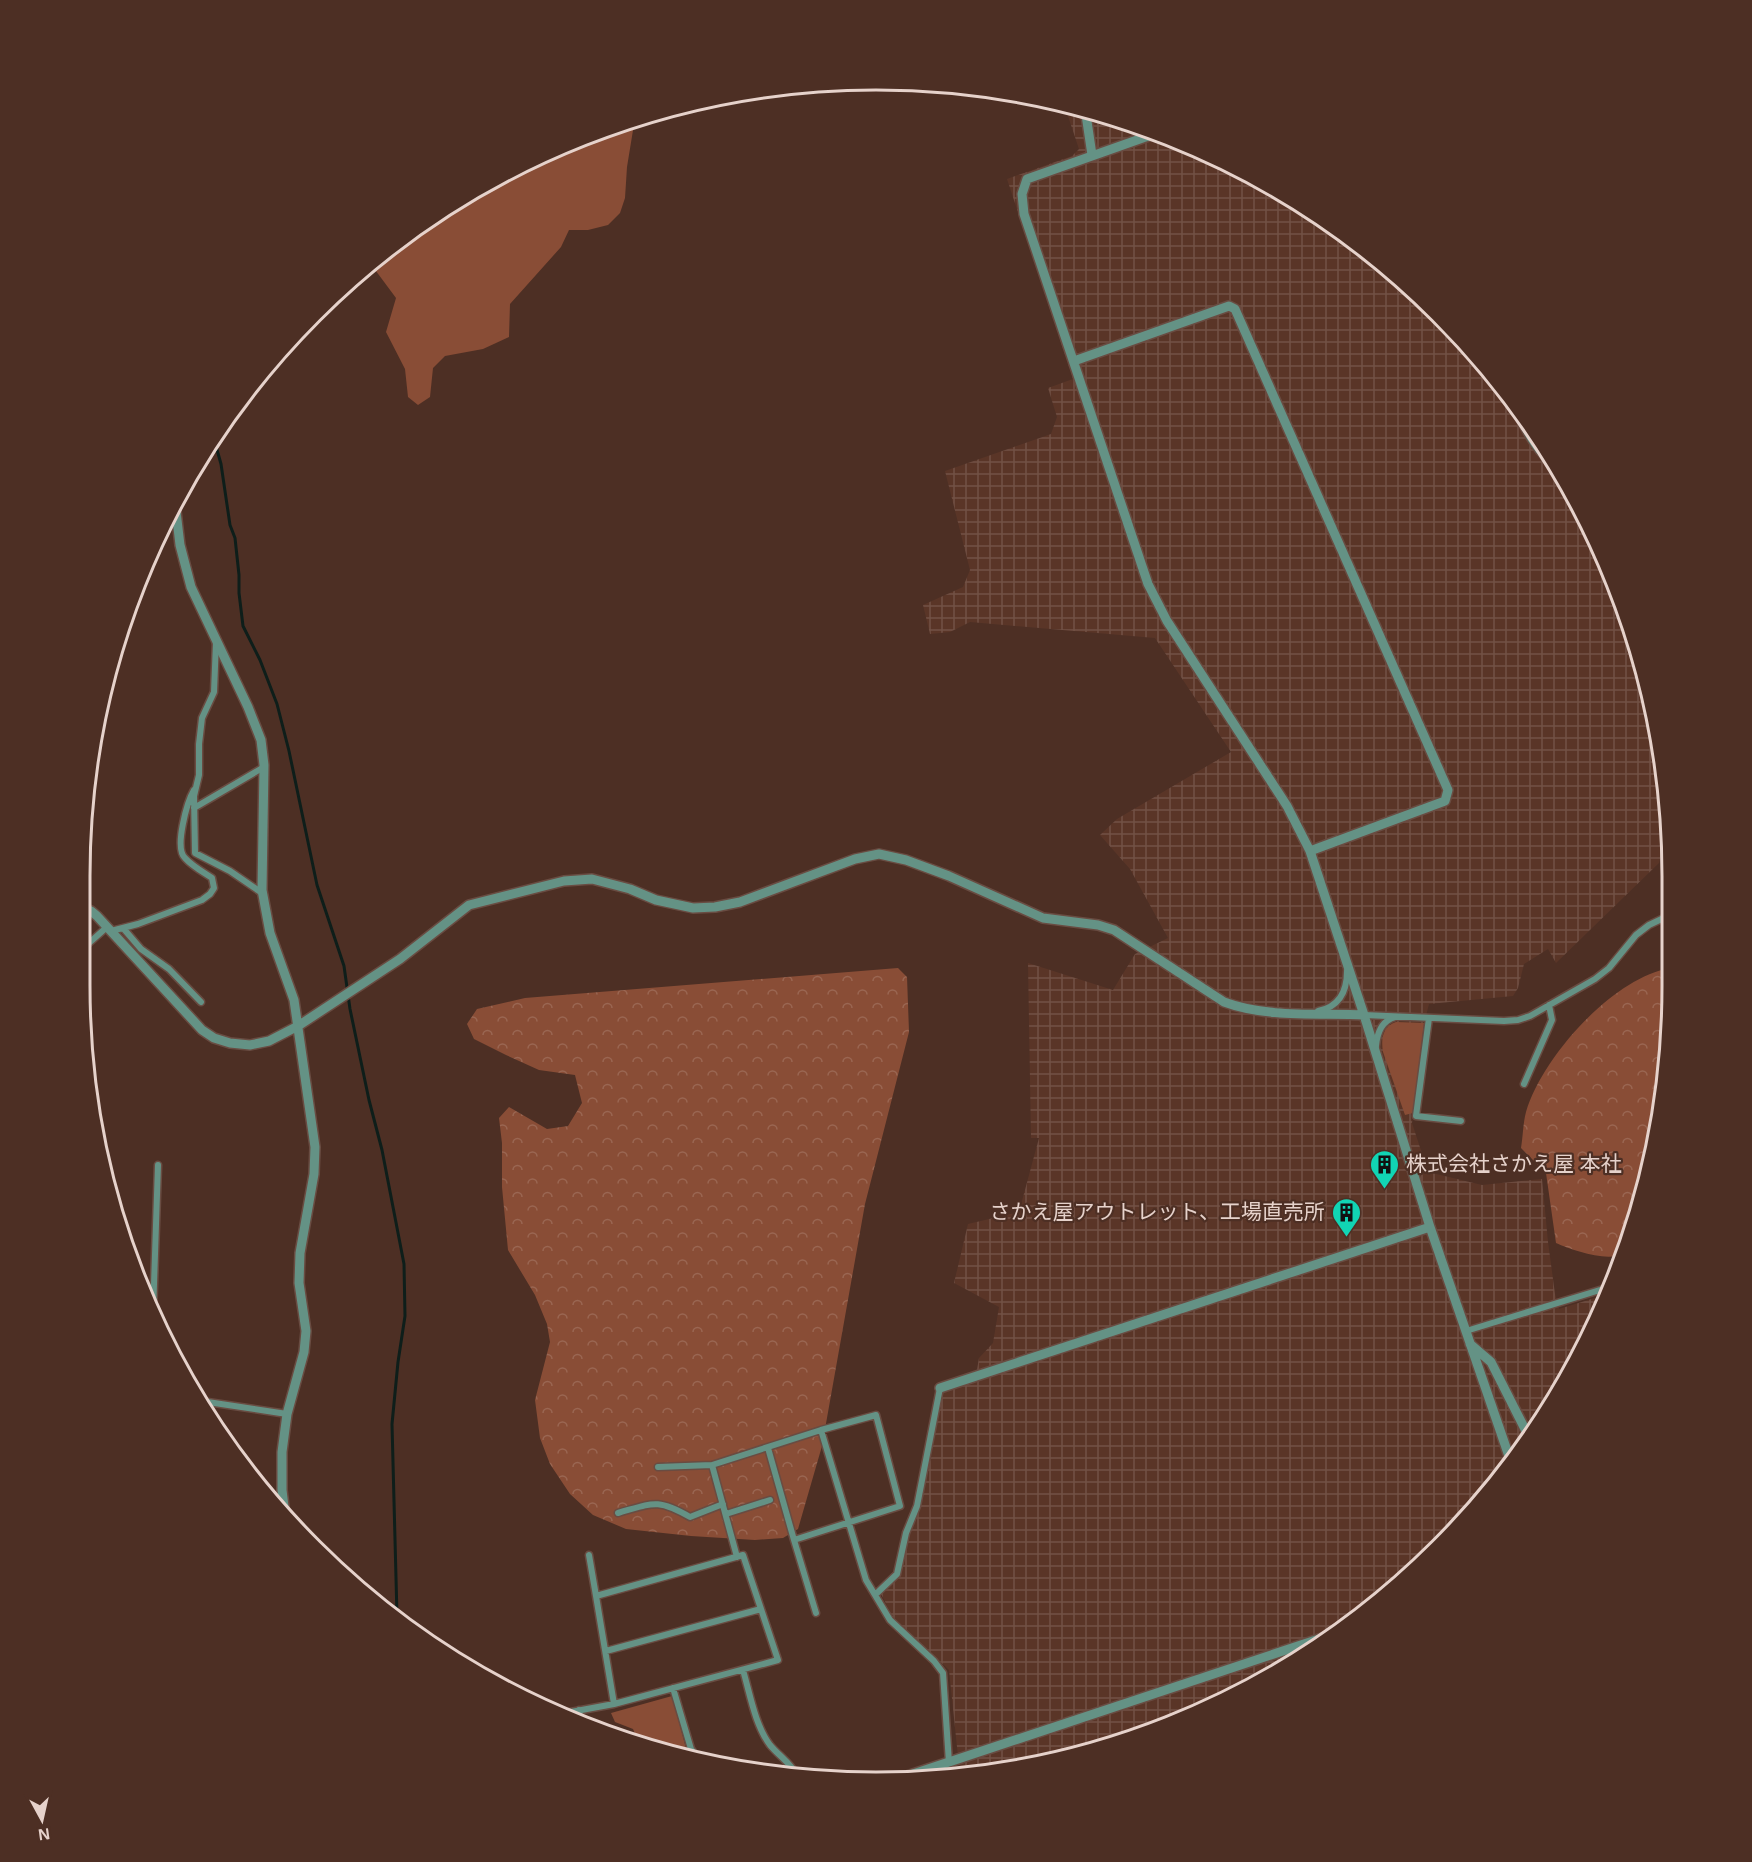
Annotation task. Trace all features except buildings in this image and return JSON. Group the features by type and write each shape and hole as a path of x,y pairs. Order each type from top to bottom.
{"street":[{"path":"1087,119 1092,155"},
{"path":"1144,138 1027,179 1022,194 1024,213 1148,584 1167,621 1287,806 1310,851 1430,1227 1508,1453"},
{"path":"1074,361 1229,306 1235,309 1448,790 1445,801 1310,851"},
{"path":"177,517 180,545 191,587 261,740 264,767 262,893 270,933 294,1000 315,1147 300,1253 299,1283 306,1331 304,1352 287,1414 282,1452 283,1502"},
{"path":"216,642 214,692 202,718 194,808 195,853 230,871 262,893"},
{"path":"194,808 264,767"},
{"path":"90,943 109,929 138,924 202,900 214,888 212,878 184,858 181,852 180,843 189,799 196,784"},
{"path":"90,910 202,1030 214,1038 241,1045 270,1041 298,1026 400,959 469,905 564,881 592,879 630,889 656,900 693,908 715,908 740,902 855,859 879,854 906,860 938,872 1043,918 1098,925 1114,930 1224,1002 1238,1007 1256,1011 1429,1018 1518,1020 1530,1016 1595,979 1609,968 1636,935 1649,924 1662,918"},
{"path":"123,928 141,949 169,969 201,1002"},
{"path":"1308,1013 1326,1010 1338,1003 1346,983 1347,963"},
{"path":"1524,1084 1552,1020 1549,1005"},
{"path":"1376,1053 1381,1028 1390,1018 1398,1016"},
{"path":"1429,1018 1416,1116 1461,1121"},
{"path":"150,1288 158,1165"},
{"path":"876,1594 897,1574 906,1533 917,1506 940,1388 1430,1227"},
{"path":"1466,1332 1601,1290"},
{"path":"1470,1344 1491,1362 1525,1430"},
{"path":"209,1402 287,1414"},
{"path":"658,1467 712,1465 876,1415 900,1506 794,1540"},
{"path":"821,1430 866,1580 890,1620 943,1672 949,1763"},
{"path":"768,1448 816,1613"},
{"path":"712,1465 736,1557"},
{"path":"726,1514 770,1500"},
{"path":"618,1513 652,1503 669,1505 690,1517 723,1504"},
{"path":"589,1555 614,1704"},
{"path":"573,1711 614,1704 778,1660 743,1555 596,1596"},
{"path":"606,1651 761,1609"},
{"path":"927,1770 1309,1642"},
{"path":"743,1670 761,1728 770,1744 793,1767"},
{"path":"673,1688 692,1750"}],"shaded area":[{"path":"1067,114 1129,132 1177,150 1269,195 1313,222 1354,252 1432,320 1467,358 1530,439 1581,528 1602,575 1620,623 1647,723 1655,773 1661,854 1659,863 1556,963 1548,949 1524,964 1518,988 1513,996 1429,1004 1424,1023 1412,1123 1428,1172 1482,1185 1542,1179 1548,1242 1559,1309 1597,1297 1557,1379 1530,1423 1500,1464 1432,1542 1394,1577 1313,1640 1269,1667 1224,1691 1129,1730 1029,1757 955,1767 959,1766 949,1670 893,1617 881,1594 897,1579 931,1458 942,1392 975,1381 979,1358 993,1343 999,1307 954,1283 968,1224 1019,1212 1039,1138 1031,1138 1028,963 1113,990 1135,954 1168,938 1130,869 1100,835 1117,819 1231,752 1155,638 970,622 950,632 930,634 923,605 963,587 970,570 945,471 1051,434 1057,417 1048,388 1073,379 1007,179 1072,156 1079,149"}],"green space":[{"path":"633,129 625,198 620,213 608,225 588,230 569,230 561,247 510,304 509,337 483,349 445,356 433,368 430,397 418,405 408,397 405,369 386,332 396,298 376,271 439,222 528,171 575,150"},
{"path":"898,968 907,977 909,1032 865,1204 822,1446 798,1529 783,1538 755,1540 691,1536 626,1529 593,1515 570,1494 550,1464 540,1438 535,1400 550,1342 547,1324 535,1295 508,1250 499,1118 509,1107 547,1129 568,1126 582,1103 575,1075 539,1070 506,1055 474,1039 467,1024 477,1009 525,998"},
{"path":"1662,971 1660,1037 1647,1139 1635,1189 1614,1256 1599,1256 1556,1243 1546,1173 1521,1148 1524,1121 1534,1090 1564,1045 1604,1003 1648,975"},
{"path":"1396,1022 1424,1023 1413,1113 1405,1115 1382,1047 1385,1030"},
{"path":"672,1696 686,1748 635,1734 633,1729 615,1722 611,1713"}],"waterway":[{"path":"217,448 230,525 235,538 243,626 260,660 277,704 317,885 344,966 350,1009 382,1150 404,1264 405,1316 392,1424 397,1609"}],"place":[{"name":"株式会社さかえ屋 本社","path":"1385,1190"},
{"name":"さかえ屋アウトレット、工場直売所","path":"1346,1238"}]}
